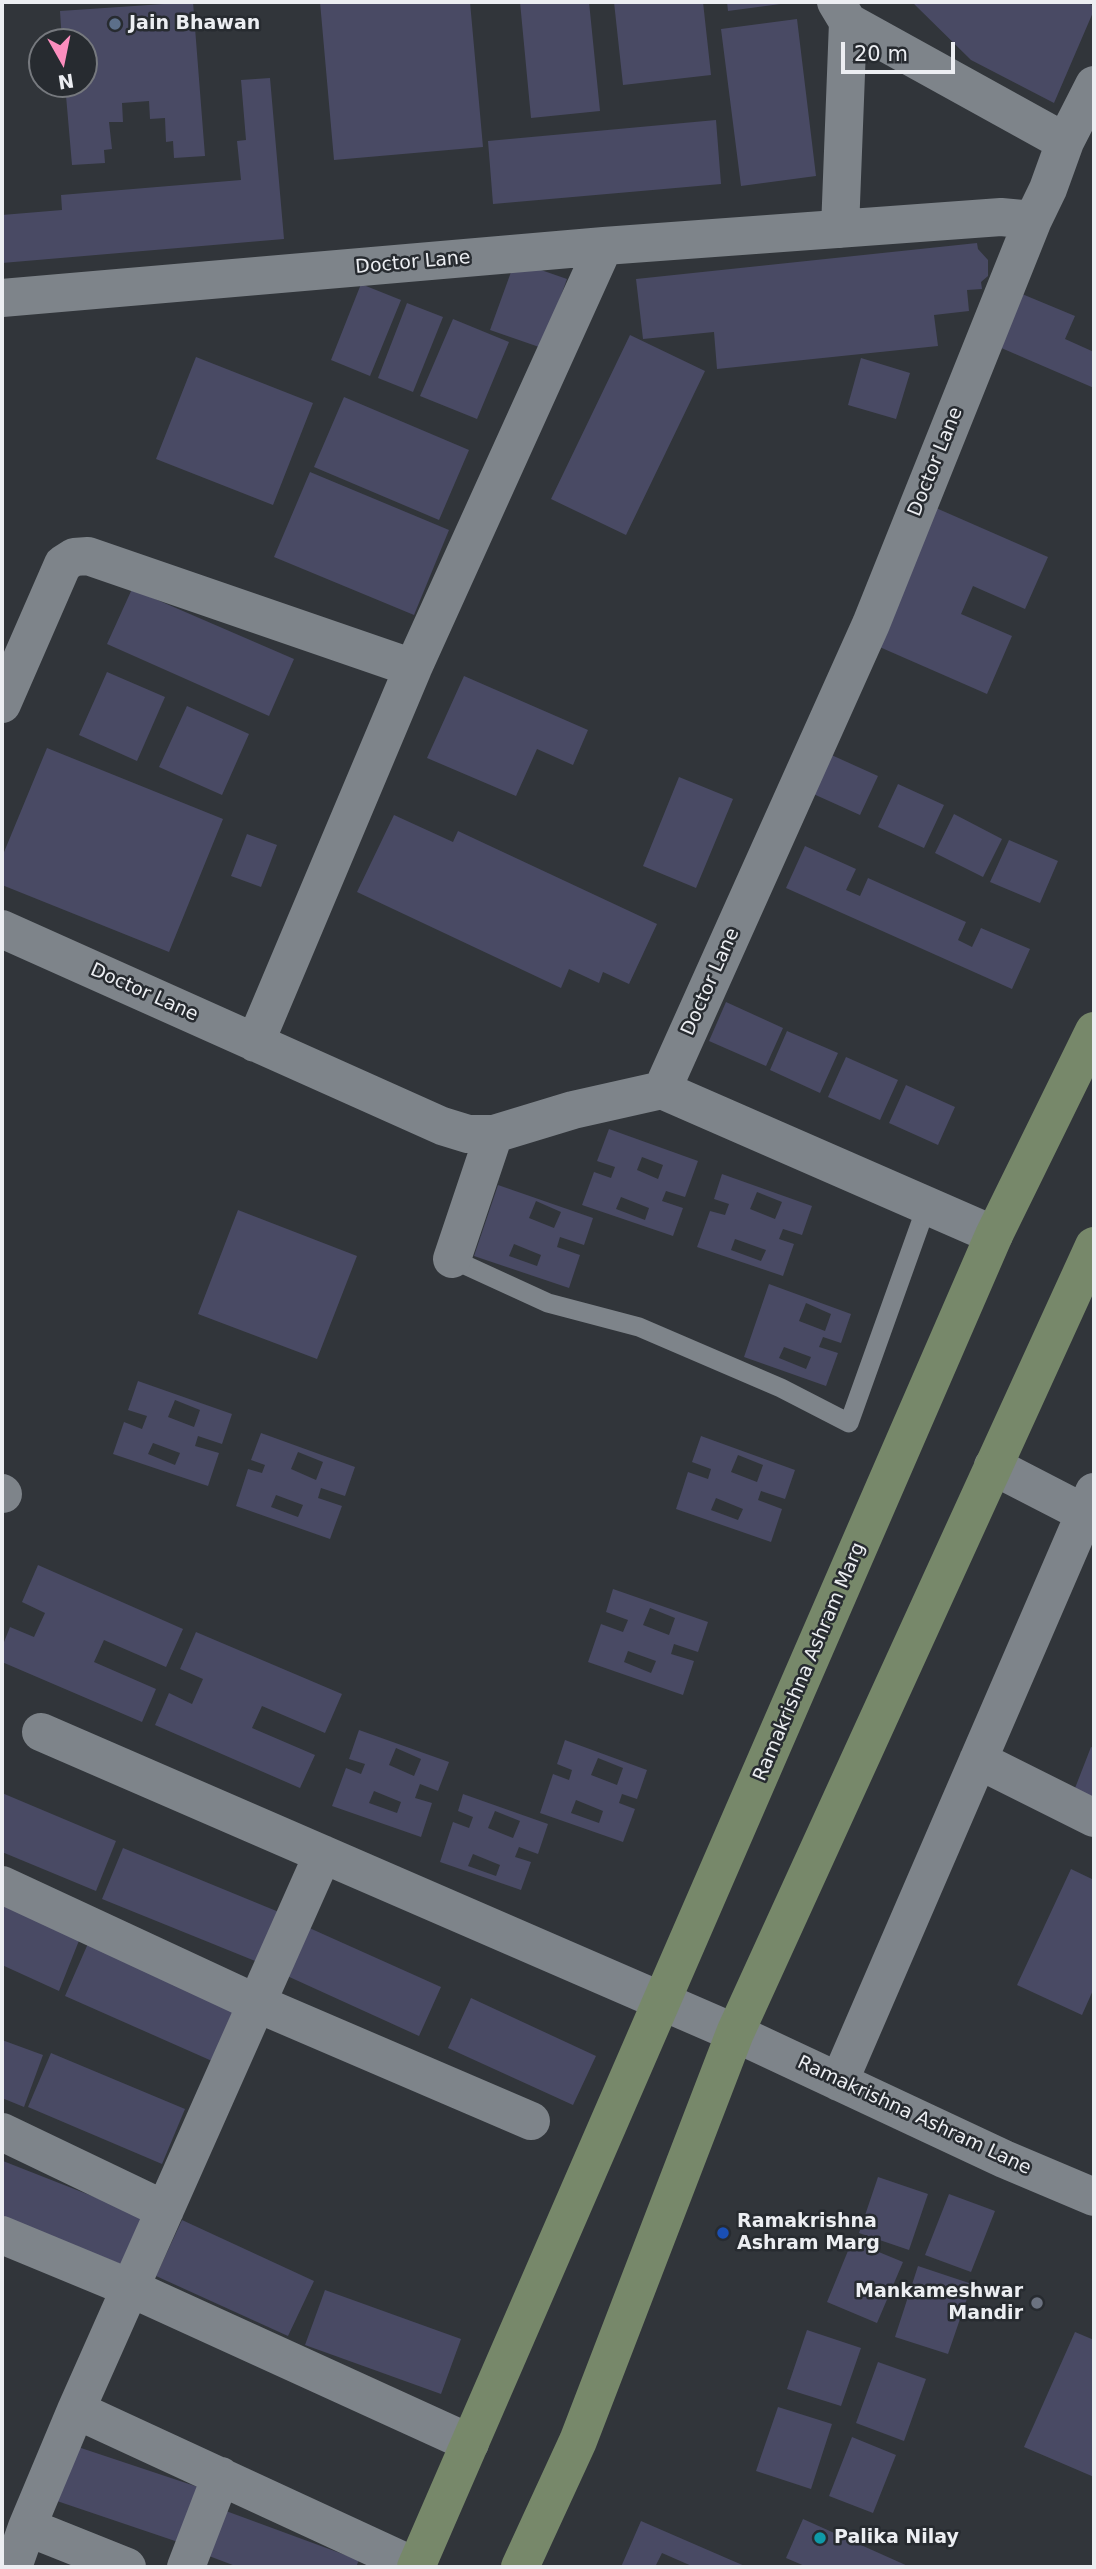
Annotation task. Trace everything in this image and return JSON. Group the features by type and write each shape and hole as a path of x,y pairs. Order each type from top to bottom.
{"street":[{"path":"840,229 842,12 1065,142"},
{"name":"Doctor Lane","path":"2,929 442,1126 468,1134 494,1133 573,1110 662,1090 871,624 1065,142 1094,85"},
{"name":"Doctor Lane","path":"2,298 604,246 1001,217 1033,220"},
{"path":"255,1043 413,668 604,246"},
{"path":"2,704 63,564 74,556 88,556 413,668"},
{"name":"Ramakrishna Ashram Marg","path":"416,2567 995,1235 1094,1031"},
{"path":"662,1090 995,1235"},
{"path":"452,1259 494,1133"},
{"path":"520,2567 578,2441 735,2033 1094,1246"},
{"path":"839,2082 978,1760 1091,1508 993,1466"},
{"name":"Ramakrishna Ashram Lane","path":"41,1732 735,2033 1004,2159 1094,2197"},
{"path":"978,1760 1094,1818"},
{"path":"13,2567 26,2527 76,2410 323,1854"},
{"path":"2,1885 256,2003 531,2121"},
{"path":"2,2132 165,2210"},
{"path":"2,2235 130,2288 470,2443"},
{"path":"76,2410 416,2567"},
{"path":"186,2567 221,2476"},
{"path":"26,2527 127,2567"}],"lane":[{"path":"452,1259 548,1303 639,1327 781,1388 849,1423 926,1205"}],"building":[{"path":"193,2 205,156 174,158 173,141 166,142 165,118 150,119 149,101 122,103 123,122 109,122 112,149 104,150 105,163 72,165 66,98 98,98 98,28 61,28 60,11"},
{"path":"320,2 470,2 483,147 334,160"},
{"path":"520,2 589,2 600,111 531,118"},
{"path":"614,2 703,2 711,75 623,85"},
{"path":"727,2 788,2 788,3 728,11"},
{"path":"912,2 1085,2 1094,6 1094,10 1054,103 971,60"},
{"path":"797,19 816,176 741,186 721,29"},
{"path":"270,78 284,239 2,263 2,215 62,210 61,195 241,180 237,141 246,140 241,80"},
{"path":"716,120 721,184 493,204 488,141"},
{"path":"977,243 978,249 988,260 988,276 981,282 982,289 967,290 969,311 934,315 938,346 717,369 714,332 643,339 636,279"},
{"path":"515,261 567,279 542,348 490,330"},
{"path":"361,284 401,300 370,376 331,360"},
{"path":"1022,294 1075,316 1065,339 1094,352 1094,388 999,347"},
{"path":"407,303 443,317 413,392 378,378"},
{"path":"453,319 509,342 477,419 420,396"},
{"path":"630,335 705,371 626,535 551,499"},
{"path":"196,357 313,403 273,505 156,459"},
{"path":"861,358 910,373 896,419 848,405"},
{"path":"344,397 469,450 439,520 314,467"},
{"path":"310,472 449,530 414,615 274,557"},
{"path":"936,508 1048,557 1025,609 973,586 961,614 1012,636 987,694 875,645"},
{"path":"132,589 294,659 269,716 107,644"},
{"path":"107,672 165,697 137,761 79,735"},
{"path":"464,676 588,730 573,765 537,749 516,796 427,758"},
{"path":"187,706 249,734 222,795 159,767"},
{"path":"47,748 223,819 169,952 2,885 2,857"},
{"path":"827,753 878,776 860,815 809,792"},
{"path":"679,777 733,799 696,888 643,866"},
{"path":"898,784 944,805 924,848 878,827"},
{"path":"954,814 1002,839 983,877 935,853"},
{"path":"394,815 453,842 458,831 657,924 629,984 603,972 599,983 569,969 561,988 357,892"},
{"path":"247,834 277,845 261,887 231,876"},
{"path":"1009,840 1058,861 1040,903 990,882"},
{"path":"805,846 856,869 846,890 860,896 868,878 966,922 958,940 972,947 981,928 1030,949 1012,989 786,888"},
{"path":"726,1002 783,1028 766,1066 709,1041"},
{"path":"787,1031 838,1053 820,1093 770,1070"},
{"path":"846,1057 898,1080 880,1120 828,1097"},
{"path":"906,1085 955,1107 938,1145 889,1123"},
{"path":"609,1129 698,1161 685,1197 666,1191 662,1201 683,1208 673,1236 582,1205 594,1172 611,1178 615,1167 597,1161","holes":["642,1157 663,1165 658,1179 637,1170","621,1197 649,1208 645,1220 616,1209"]},
{"path":"722,1174 812,1206 802,1235 783,1229 779,1239 794,1244 783,1276 697,1247 710,1211 725,1215 729,1204 714,1199","holes":["757,1192 782,1202 775,1219 750,1209","735,1239 766,1250 761,1261 731,1250"]},
{"path":"498,1185 593,1218 584,1245 560,1237 557,1247 580,1255 569,1288 474,1256","holes":["536,1201 561,1212 554,1228 529,1218","514,1244 541,1255 537,1266 509,1256"]},
{"path":"238,1210 357,1256 317,1359 198,1314"},
{"path":"769,1284 851,1314 841,1343 823,1337 819,1347 838,1353 826,1386 744,1357","holes":["806,1303 831,1314 825,1331 799,1321","784,1347 811,1357 806,1369 779,1358"]},
{"path":"138,1381 232,1414 222,1444 198,1436 195,1446 219,1453 208,1486 113,1454 124,1422 142,1429 147,1416 128,1410","holes":["175,1400 200,1410 194,1427 168,1417","153,1443 180,1453 175,1465 148,1454"]},
{"path":"261,1433 355,1467 345,1496 321,1488 318,1498 342,1506 330,1539 236,1506 248,1469 262,1473 265,1465 251,1460","holes":["298,1452 323,1462 316,1480 291,1469","276,1495 303,1505 298,1517 271,1507"]},
{"path":"701,1436 795,1470 785,1499 761,1491 758,1500 782,1509 771,1542 676,1509 688,1472 708,1479 711,1469 692,1462","holes":["738,1455 763,1465 757,1482 731,1472","716,1498 743,1509 738,1520 711,1510"]},
{"path":"38,1565 183,1629 166,1667 104,1640 94,1662 156,1689 142,1722 2,1662 2,1647 10,1627 34,1637 45,1613 22,1602"},
{"path":"613,1589 708,1622 698,1652 674,1644 671,1654 694,1661 683,1695 588,1662 601,1624 623,1632 628,1620 606,1612","holes":["650,1608 675,1618 669,1635 643,1625","628,1651 656,1661 651,1673 624,1662"]},
{"path":"196,1632 342,1694 325,1733 262,1706 252,1728 315,1755 300,1788 155,1725 169,1693 192,1704 203,1679 180,1669"},
{"path":"359,1730 449,1762 438,1791 420,1784 415,1798 432,1803 421,1837 332,1806 346,1768 361,1774 365,1764 349,1759","holes":["396,1748 421,1759 414,1776 389,1765","374,1791 401,1802 397,1813 369,1803"]},
{"path":"565,1740 647,1770 637,1799 622,1794 619,1803 635,1809 623,1842 540,1813 553,1774 569,1780 572,1770 557,1764","holes":["598,1758 623,1768 617,1785 591,1775","576,1800 603,1811 599,1823 571,1813"]},
{"path":"1091,1747 1094,1748 1094,1811 1070,1801"},
{"path":"2,1793 116,1841 96,1891 2,1852"},
{"path":"463,1794 548,1824 538,1854 519,1847 515,1857 531,1862 521,1890 440,1862 453,1822 469,1828 473,1817 458,1811","holes":["495,1811 520,1821 513,1838 488,1828","473,1854 500,1865 496,1876 468,1866"]},
{"path":"123,1848 291,1917 270,1967 102,1899"},
{"path":"1071,1869 1094,1880 1094,1988 1082,2015 1017,1985"},
{"path":"2,1899 82,1933 59,1991 2,1965"},
{"path":"296,1922 441,1987 419,2036 274,1970"},
{"path":"90,1939 237,2004 212,2061 65,1996"},
{"path":"471,1998 596,2056 573,2105 448,2048"},
{"path":"2,2040 43,2055 24,2107 2,2098"},
{"path":"51,2053 185,2109 162,2164 28,2107"},
{"path":"3,2161 143,2216 123,2265 2,2217"},
{"path":"878,2177 928,2194 909,2250 859,2233"},
{"path":"949,2194 995,2211 971,2272 925,2255"},
{"path":"182,2220 314,2281 288,2336 156,2276"},
{"path":"852,2241 903,2262 877,2323 827,2302"},
{"path":"918,2266 972,2284 948,2354 895,2337"},
{"path":"325,2290 461,2339 441,2394 305,2345"},
{"path":"807,2330 861,2348 841,2406 787,2389"},
{"path":"1075,2332 1094,2340 1094,2477 1024,2447"},
{"path":"878,2362 926,2379 904,2441 856,2423"},
{"path":"778,2407 832,2424 811,2489 756,2471"},
{"path":"852,2437 896,2455 873,2513 829,2496"},
{"path":"72,2445 204,2489 184,2544 54,2500"},
{"path":"226,2511 359,2560 356,2567 238,2567 209,2556"},
{"name":"Palika Nilay","path":"803,2519 910,2567 807,2567 786,2558"},
{"path":"641,2521 747,2567 694,2567 662,2553 655,2567 621,2567"}],"place":[{"name":"Jain Bhawan","path":"115,24"},
{"name":"Ramakrishna Ashram Marg","path":"723,2233"},
{"name":"Mankameshwar Mandir","path":"1037,2303"},
{"name":"Palika Nilay","path":"820,2538"}]}
